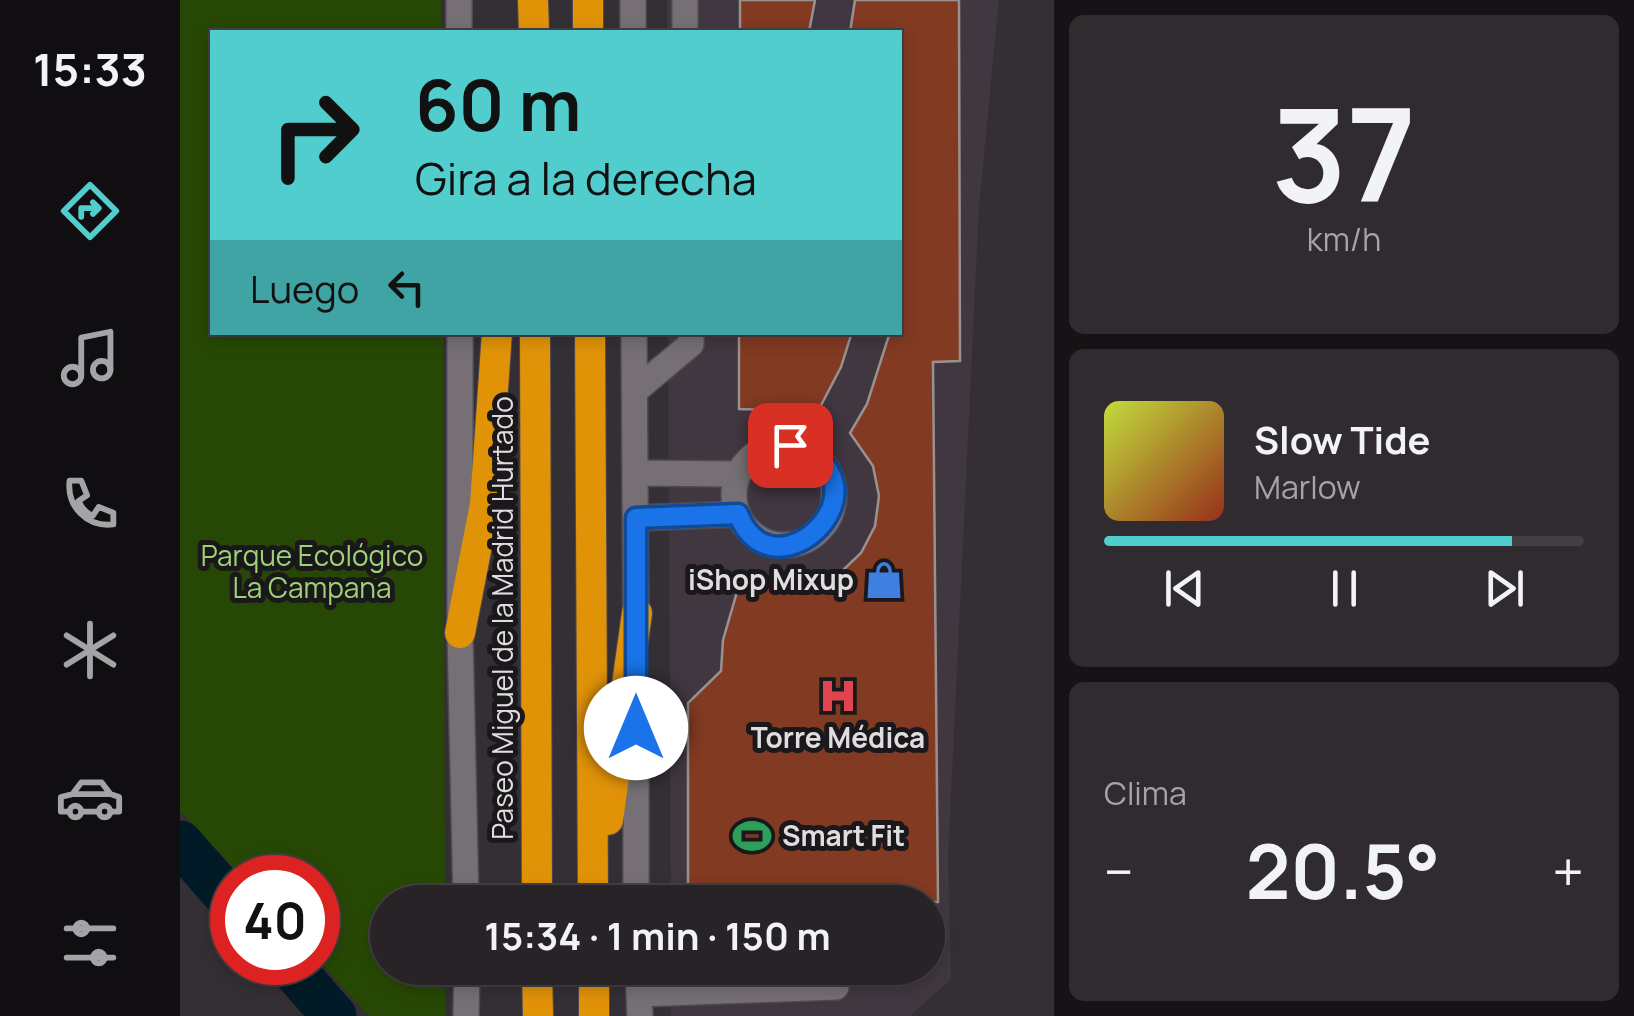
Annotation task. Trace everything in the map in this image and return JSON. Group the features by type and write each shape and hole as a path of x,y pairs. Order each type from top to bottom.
{"highway":[{"path":"534,0 534,30"},
{"path":"588,0 588,30"},
{"path":"460,633 486,504 497,335"},
{"name":"Paseo Miguel de la Madrid Hurtado","path":"535,335 537,885"},
{"path":"590,335 595,885"},
{"path":"597,885 636,613"},
{"path":"537,985 538,1016"},
{"path":"594,985 594,1016"}],"street":[{"path":"460,0 460,30"},
{"path":"633,0 633,30"},
{"path":"685,0 686,30"},
{"path":"460,335 460,633 466,885"},
{"path":"634,335 636,885"},
{"path":"635,392 691,344 690,335"},
{"path":"790,445 806,450 828,473 833,506 826,522 800,543 767,543 752,534 738,514 734,490 738,474 760,451 790,445"},
{"path":"636,473 738,474"},
{"path":"636,518 738,514"},
{"path":"466,1016 467,985"},
{"path":"639,1005 836,987"}],"shaded area":[{"path":"667,0 999,0 979,206 948,858 951,979 945,984 945,885 671,885 668,335 902,335 902,30 667,30"},
{"path":"671,985 944,985 910,1016 671,1016"}],"green space":[{"name":"Parque Ecológico La Campana","path":"180,0 441,0 441,30 210,30 210,335 443,335 445,885 370,885 370,985 445,985 445,1016 369,1016 340,984 340,855 221,855 180,811"}],"building":[{"path":"740,0 815,0 809,30 740,30"},
{"path":"855,0 959,0 960,361 933,362 938,885 688,885 688,703 721,671 723,640 742,575 781,589 811,587 839,574 861,553 875,526 879,496 873,466 850,433 867,404 889,335 902,335 902,30 850,30"},
{"path":"739,335 851,335 841,367 818,411 739,409"}],"waterway":[{"path":"180,843 210,877"},
{"path":"307,985 334,1016"}],"place":[{"name":"iShop Mixup","path":"884,580"},
{"name":"Torre Médica","path":"838,696"},
{"name":"Smart Fit","path":"752,836"}],"route":[{"path":"636,728 636,518 738,514 752,534 767,543 800,543 826,522 833,506 833,488 819,460 790,445"}]}
